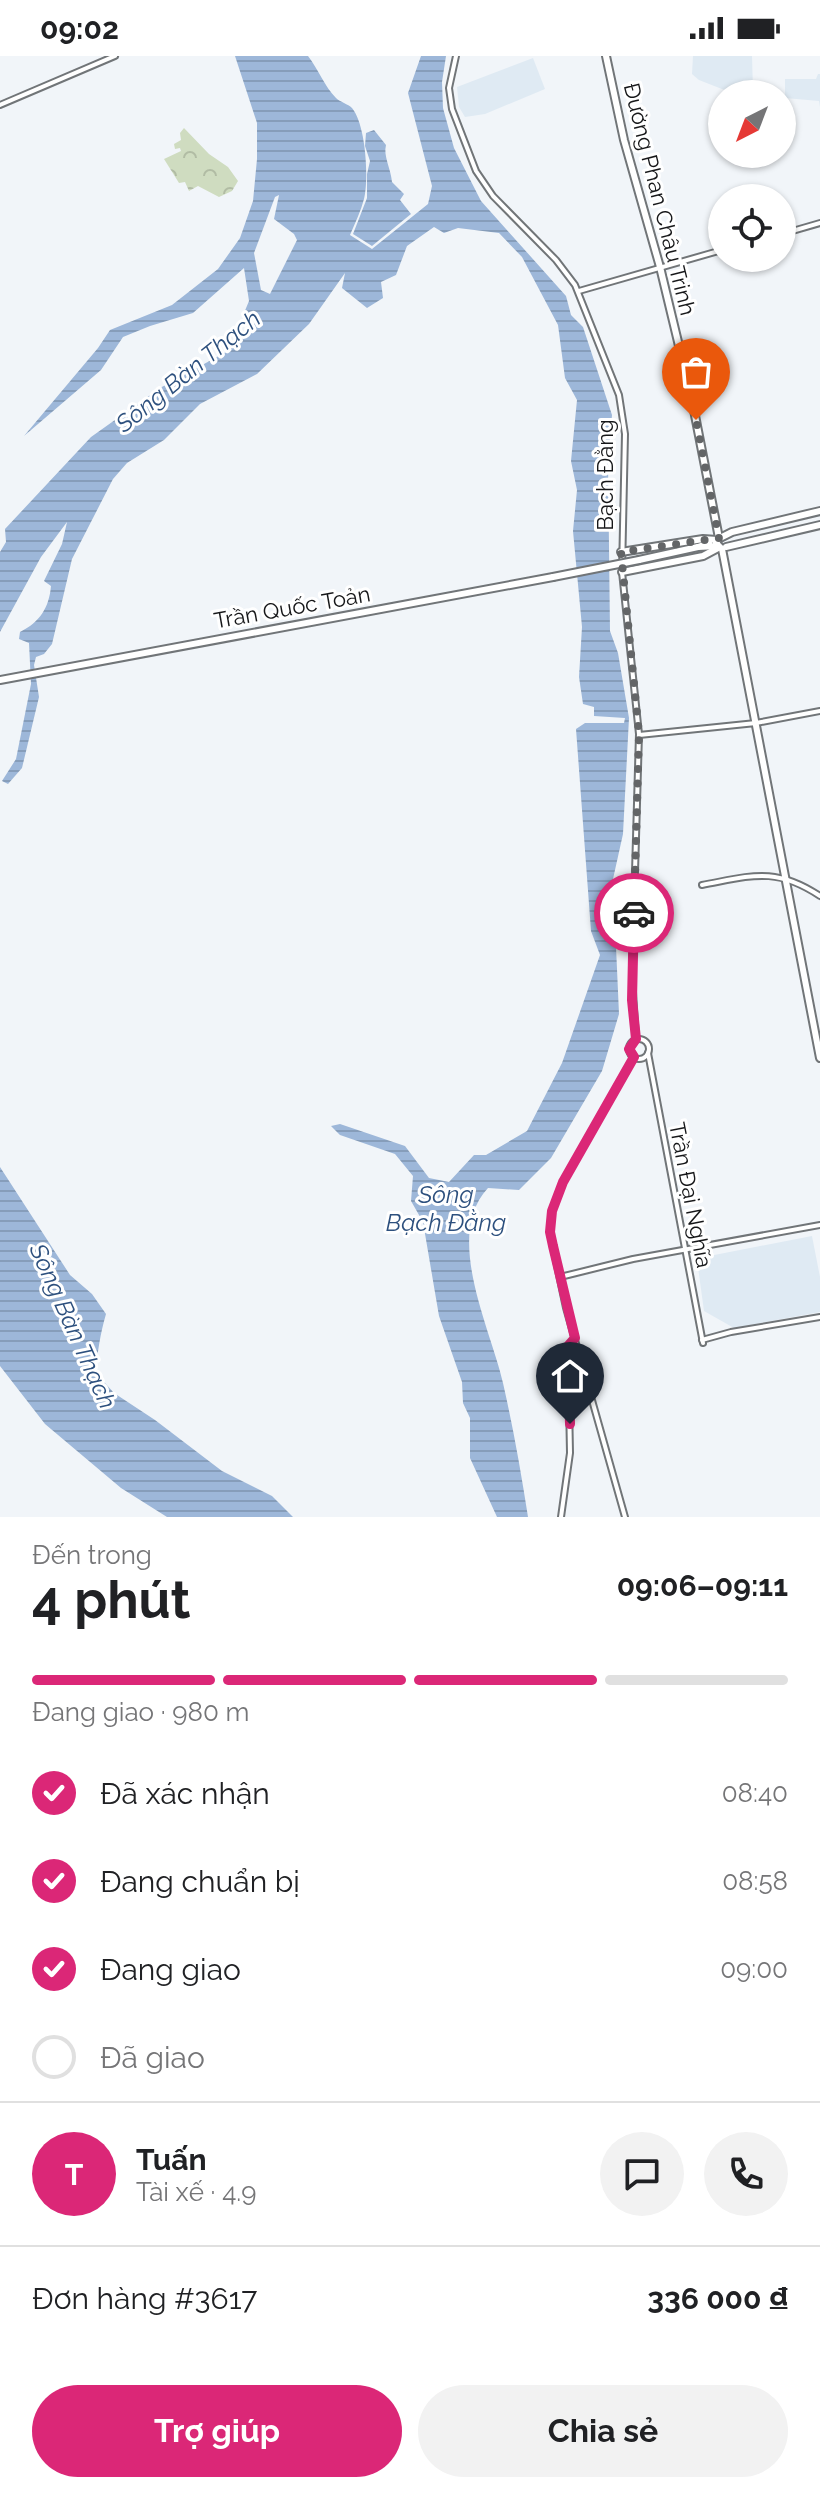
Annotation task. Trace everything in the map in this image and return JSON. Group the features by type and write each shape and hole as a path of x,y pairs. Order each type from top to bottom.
{"main road":[{"name":"Đường Phan Châu Trinh","path":"606,56 624,140 660,267 692,400 820,1058"},
{"path":"622,572 703,556 732,532 820,511"},
{"path":"621,552 703,539 720,543 820,525"},
{"name":"Trần Quốc Toản","path":"0,680 720,543"}],"street":[{"path":"0,105 115,56"},
{"name":"Bạch Đằng","path":"456,56 449,88 452,109 476,171 493,196 556,260 579,291 619,395 625,434 622,572 639,735 632,976 636,1039"},
{"path":"796,230 820,223"},
{"path":"579,291 708,254"},
{"path":"639,735 756,723 820,711"},
{"path":"702,885 765,874 786,879 820,896"},
{"path":"636,1039 645,1041 648,1053 640,1058 634,1057 629,1049 636,1039"},
{"name":"Trần Đại Nghĩa","path":"648,1053 702,1341 731,1332 820,1317"},
{"path":"625,1517 559,1278 550,1232 555,1201 563,1182 634,1057"},
{"path":"559,1278 685,1249 820,1225"},
{"path":"561,1517 570,1453 568,1346 575,1338"}],"shaded area":[{"path":"693,56 752,56 753,80 708,80 708,84 692,74"},
{"path":"533,58 545,89 485,114 465,117 459,107 457,87"},
{"path":"820,74 820,107 819,101 796,99 796,80 785,80 785,79 816,79"},
{"path":"812,1236 820,1277 820,1312 734,1328 704,1311 699,1258"}],"green space":[{"path":"184,128 209,154 228,167 238,181 232,191 219,197 198,186 189,191 185,182 179,183 164,159 181,151 180,148 175,149 174,144 181,140 180,133"}],"water":[{"name":"Sông Bạch Đằng","path":"235,56 308,56 332,94 352,108 357,116 365,152 365,190 350,235 372,249 428,204 432,186 408,93 421,56 446,56 442,82 443,108 454,148 481,201 566,296 571,315 583,327 612,415 608,461 610,631 618,653 629,718 623,834 613,879 619,1014 602,1071 551,1158 519,1190 488,1188 475,1208 470,1231 474,1283 503,1383 528,1517 497,1517 470,1458 470,1418 463,1403 462,1382 439,1316 423,1222 411,1201 413,1176 395,1154 340,1135 331,1126 340,1124 405,1146 429,1178 449,1182 474,1155 486,1155 527,1131 562,1063 600,955 591,931 576,729 585,723 624,723 625,718 594,716 594,707 583,704 579,677 582,627 573,531 577,490 571,461 577,400 565,378 558,325 522,257 499,233 458,228 444,233 434,227 407,246 396,275 381,282 383,298 367,308 342,288 345,273 309,324 257,374 200,404 164,440 127,463 113,479 72,559 52,644 44,654 36,657 34,665 39,697 22,768 8,784 2,781 16,759 31,684 29,643 19,639 20,632 33,624 46,608 51,586 44,581 62,544 67,522 41,557 0,632 0,552 6,542 5,529 91,437 160,388 226,352 259,319 244,313 249,301 244,268 193,313 123,337 101,370 24,436 110,330 172,305 218,269 240,238 253,201 257,123","holes":["279,195 274,219 294,234 297,240 270,294 261,290 254,253 275,197"]},
{"path":"374,130 386,145 392,182 404,194 400,200 411,214 372,246 353,234 367,198 370,161 365,146 366,133"},
{"name":"Sông Bàn Thạch","path":"0,1167 70,1275 92,1294 106,1314 95,1372 114,1393 222,1471 272,1496 293,1517 167,1517 121,1488 45,1424 0,1366"}],"way so far":[{"path":"634,913 639,734 621,552 719,538 696,420"}],"route":[{"path":"570,1424 568,1346 575,1338 550,1232 552,1211 563,1182 634,1057 629,1049 636,1039 632,1000 634,913"}]}
